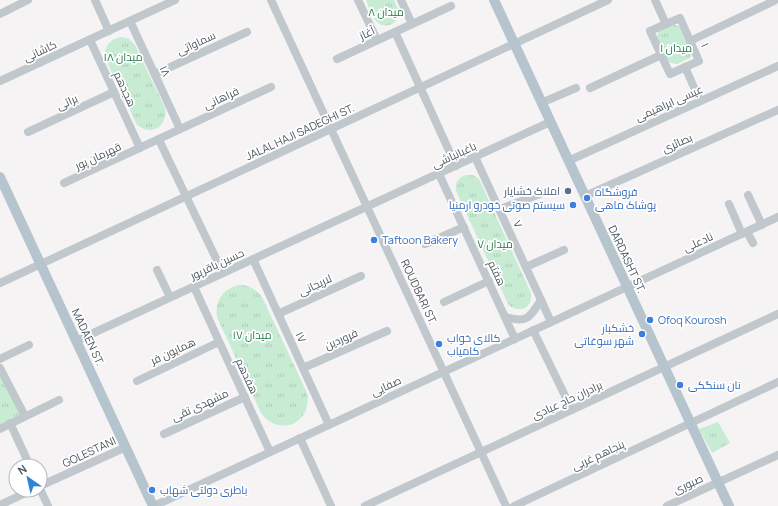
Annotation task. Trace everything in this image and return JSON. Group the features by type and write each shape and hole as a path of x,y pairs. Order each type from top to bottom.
{"main road":[{"name":"DARDASHT ST.","path":"494,0 729,506"},
{"name":"MADAEN ST.","path":"0,177 154,506"}],"street":[{"path":"0,14 28,0"},
{"path":"95,0 109,31"},
{"name":"کاشانی","path":"0,81 175,0"},
{"name":"ROUDBARI ST.","path":"271,0 506,506"},
{"path":"358,0 377,40"},
{"path":"401,0 412,24"},
{"name":"JALAL HAJI SADEGHI ST.","path":"0,283 514,44 599,2 608,0"},
{"path":"655,0 666,24"},
{"path":"690,41 774,2"},
{"name":"آغاز","path":"337,59 451,6"},
{"name":"۱","path":"680,18 690,41 700,61 670,74 650,31 680,18"},
{"name":"۱۸","path":"130,21 180,130"},
{"name":"سماواتی","path":"154,74 247,32"},
{"path":"394,32 456,166"},
{"name":"هجدهم","path":"90,40 140,148"},
{"path":"590,88 661,54"},
{"name":"عیسی ابراهیمی","path":"568,161 778,66"},
{"path":"685,67 700,101"},
{"name":"فراهانی","path":"159,140 271,87"},
{"path":"541,103 576,88"},
{"name":"براتی","path":"28,132 114,92"},
{"name":"بصائری","path":"585,196 778,110"},
{"name":"باغبانباشی","path":"367,207 550,122"},
{"path":"159,140 223,273"},
{"name":"قهرمان پور","path":"64,183 159,140"},
{"name":"۷","path":"475,157 552,322"},
{"name":"هفتم","path":"439,174 515,338"},
{"path":"500,210 540,194"},
{"path":"748,195 762,225"},
{"path":"729,204 744,233 752,243"},
{"name":"حسین باقرپور","path":"76,341 367,207"},
{"name":"نادعلی","path":"627,287 778,218"},
{"path":"425,244 464,227"},
{"path":"526,267 564,250"},
{"name":"۱۷","path":"253,259 329,425"},
{"path":"158,270 170,298"},
{"name":"لاریجانی","path":"278,314 361,276"},
{"path":"444,302 489,281"},
{"name":"هفدهم","path":"194,287 270,452"},
{"name":"صفایی","path":"154,506 627,287"},
{"path":"506,317 516,321 526,319 534,312 541,300"},
{"name":"برادران حاج عبادی","path":"365,506 778,314"},
{"path":"533,330 572,410"},
{"name":"فروردین","path":"303,368 387,331"},
{"name":"همایون فر","path":"137,381 219,342"},
{"path":"0,358 29,345"},
{"path":"0,368 25,416"},
{"name":"پنجاهم غربی","path":"514,506 778,382"},
{"name":"مشهدی تقی","path":"164,434 245,397"},
{"path":"0,428 59,400"},
{"path":"10,423 26,458"},
{"path":"300,438 331,506"},
{"name":"GOLESTANI","path":"48,484 126,447"},
{"name":"صبوری","path":"667,506 778,455"},
{"path":"0,505 15,498"}],"green space":[{"name":"میدان ۸","path":"366,0 394,0 398,11 397,18 390,25 380,24 371,12"},
{"name":"میدان ۱","path":"673,24 680,27 692,51 690,58 677,64 668,62 657,37 659,30"},
{"name":"میدان ۱۸","path":"122,37 129,39 135,45 165,108 164,120 158,128 153,130 148,130 137,125 105,58 107,47 111,41"},
{"name":"میدان ۷","path":"473,175 479,179 531,293 530,303 524,308 517,309 508,304 456,191 458,181 461,177"},
{"name":"میدان ۱۷","path":"239,285 252,288 262,297 307,393 305,412 300,419 293,424 285,426 277,425 268,421 261,413 217,317 216,311 218,301 221,296 228,289"},
{"path":"0,372 22,416 0,426"},
{"path":"718,422 730,443 712,453 699,429"}],"place":[{"name":"املاک خشایار","path":"568,191"},
{"name":"فروشگاه پوشاک ماهی","path":"587,198"},
{"name":"سیستم صوتی خودرو ارمنیا","path":"573,205"},
{"name":"Taftoon Bakery","path":"374,240"},
{"name":"Ofoq Kourosh","path":"650,320"},
{"name":"خشکبار شهر سوغاتی","path":"642,334"},
{"name":"کالای خواب کامیاب","path":"439,344"},
{"name":"نان سنگکی","path":"680,385"},
{"name":"باطری دولتی شهاب","path":"152,490"}]}
